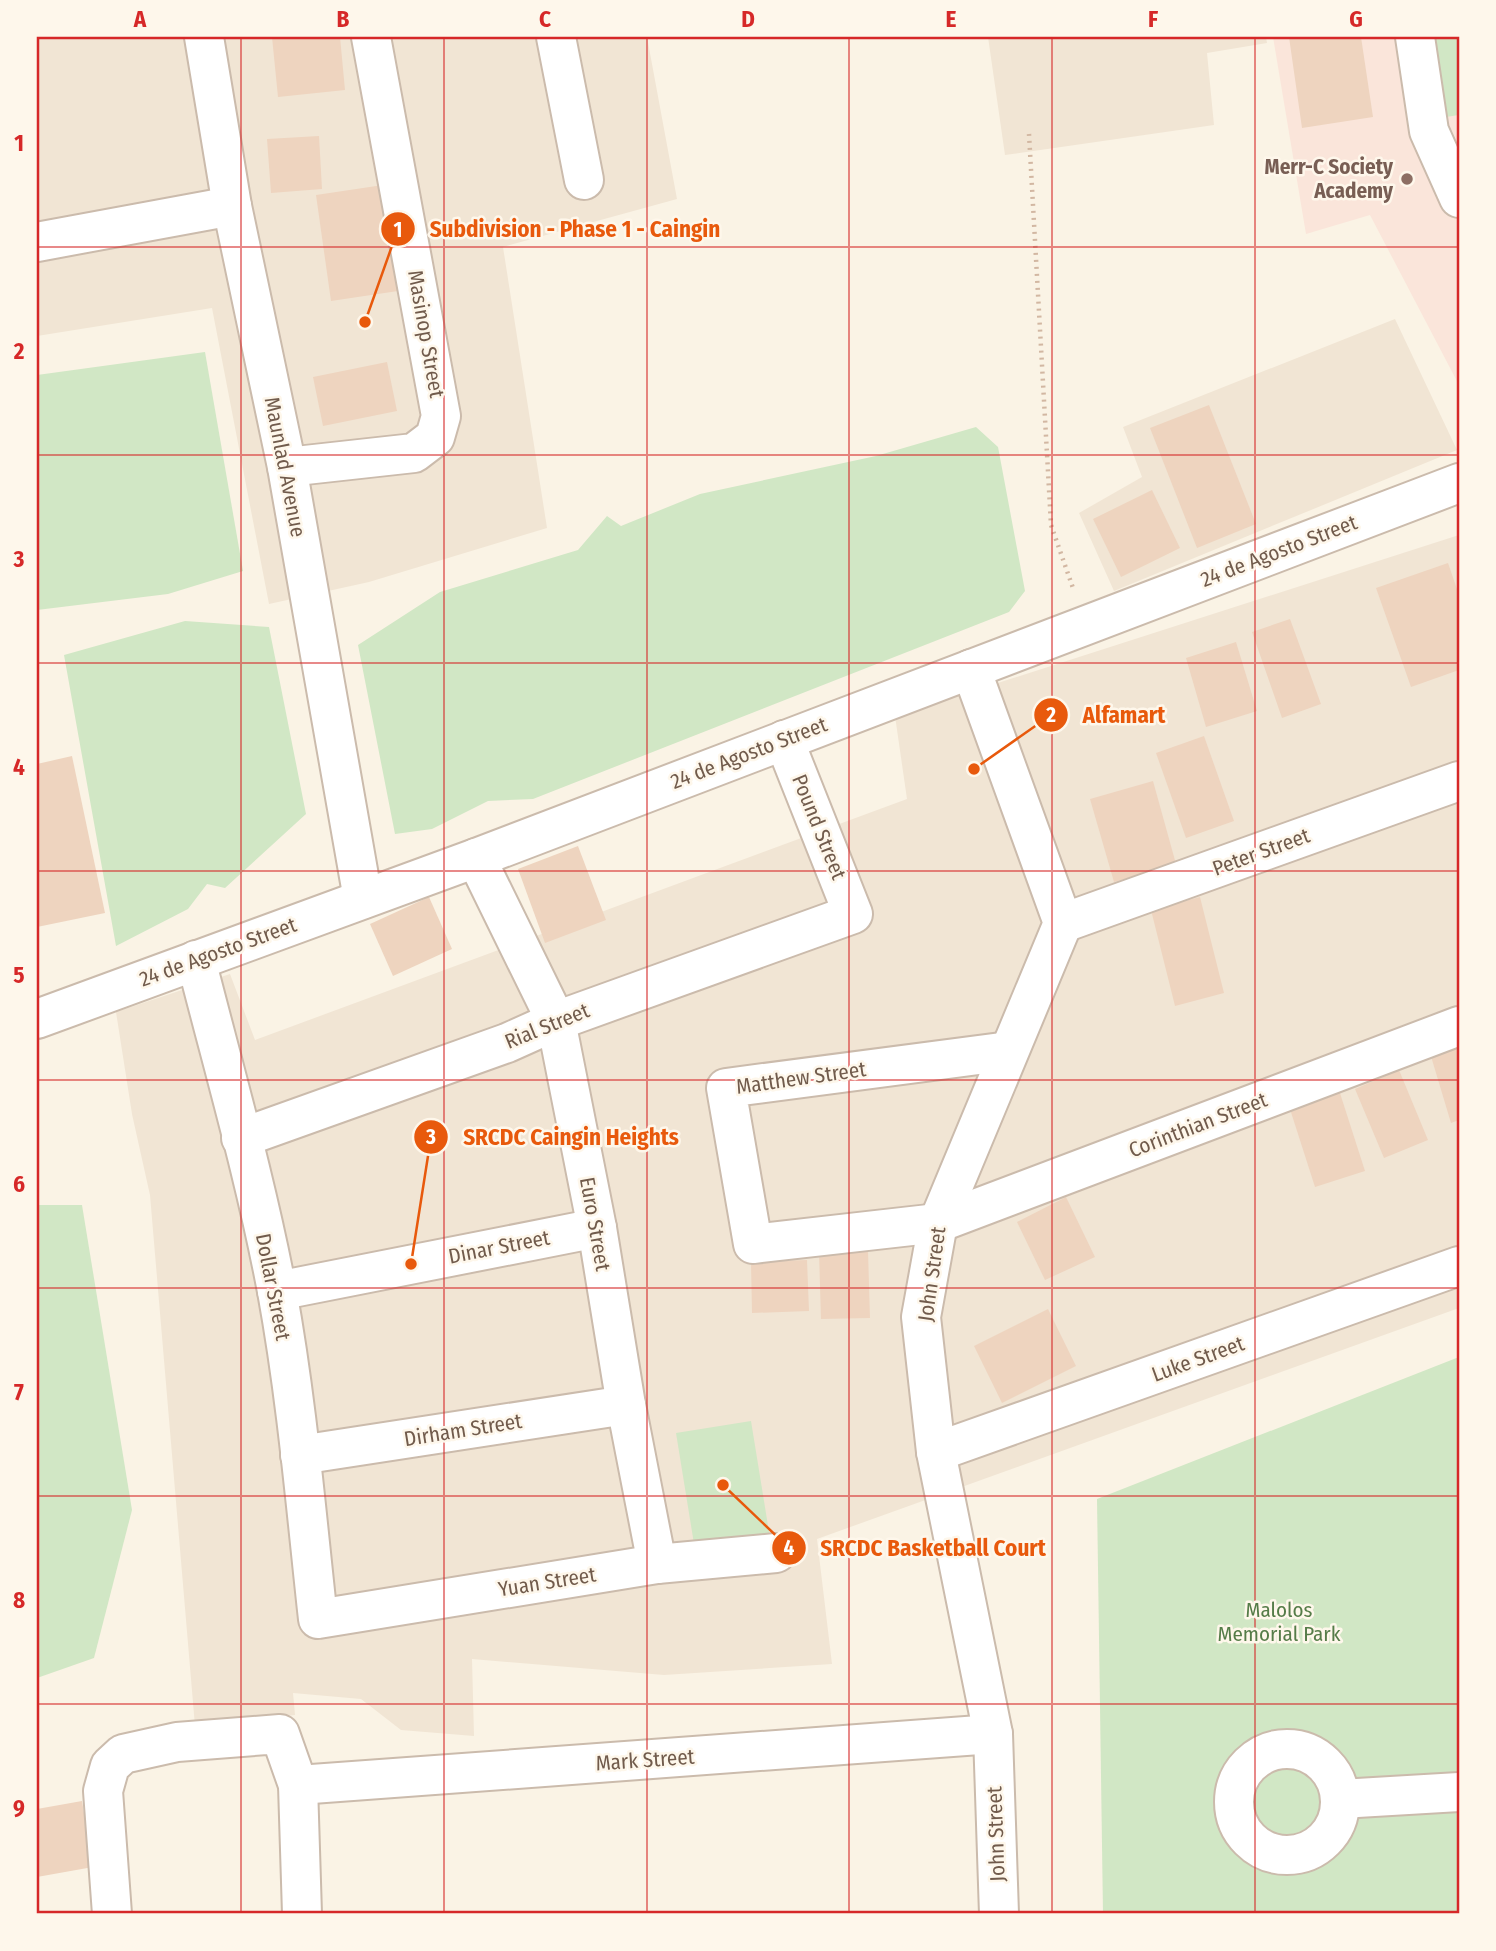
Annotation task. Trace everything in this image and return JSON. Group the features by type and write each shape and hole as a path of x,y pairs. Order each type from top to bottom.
{"street":[{"name":"Maunlad Avenue","path":"204,37 232,206 287,467 363,899"},
{"name":"Masinop Street","path":"287,467 414,453 435,437 441,416 371,37"},
{"path":"556,37 584,180"},
{"path":"1415,37 1429,131 1459,198"},
{"path":"37,242 232,206"},
{"name":"24 de Agosto Street","path":"37,1018 476,858 1459,483"},
{"path":"971,669 1063,923"},
{"name":"Pound Street","path":"784,740 853,914"},
{"name":"Peter Street","path":"1063,923 1459,781"},
{"name":"Euro Street","path":"476,858 556,1021 597,1228 626,1405 657,1564"},
{"name":"Rial Street","path":"241,1138 507,1043 556,1021 853,914"},
{"name":"John Street","path":"999,1914 993,1734 936,1452 922,1317 938,1223 1063,923"},
{"name":"Dollar Street","path":"196,960 276,1291 300,1455 318,1619"},
{"name":"Corinthian Street","path":"938,1223 1459,1026"},
{"name":"Matthew Street","path":"938,1223 753,1244 726,1088 1009,1051"},
{"name":"Dinar Street","path":"276,1291 597,1228"},
{"name":"Luke Street","path":"936,1452 1459,1266"},
{"name":"Dirham Street","path":"300,1455 626,1405"},
{"name":"Yuan Street","path":"318,1619 657,1564 776,1553"},
{"path":"112,1914 103,1791 110,1766 123,1754 177,1742 279,1734 298,1785 302,1914"},
{"name":"Mark Street","path":"298,1785 993,1734"},
{"path":"1340,1799 1459,1792"}],"path":[{"path":"1029,134 1051,525 1085,625"}],"shaded area":[{"path":"37,37 647,37 677,199 503,247 547,528 369,582 269,604 212,308 37,336"},
{"path":"988,37 1266,37 1267,43 1207,53 1214,125 1005,155"},
{"path":"1273,37 1459,37 1459,385 1370,215 1306,234"},
{"path":"1395,319 1457,450 1114,591 1079,513 1142,477 1123,427"},
{"path":"1459,535 1459,1308 817,1539 832,1664 664,1675 472,1659 474,1736 401,1730 361,1699 293,1693 295,1715 195,1726 150,1195 132,1114 116,1012 230,974 255,1040 907,799 895,716"}],"green space":[{"path":"1428,37 1459,37 1459,115 1439,118"},
{"path":"205,352 243,571 168,594 37,610 37,375"},
{"path":"976,427 998,447 1025,591 1009,612 533,799 488,801 432,829 395,834 358,645 440,592 578,550 607,516 621,526 700,494 876,456"},
{"path":"185,621 269,627 306,814 225,888 207,884 188,909 116,946 64,655"},
{"path":"37,1205 82,1205 132,1510 94,1658 37,1678"},
{"name":"Malolos Memorial Park","path":"1459,1357 1459,1914 1103,1914 1097,1499"},
{"path":"751,1421 770,1538 695,1550 676,1433"}],"building":[{"path":"272,37 340,37 345,90 278,97"},
{"path":"1289,37 1361,37 1373,117 1302,128"},
{"path":"319,136 322,189 271,193 267,139"},
{"path":"383,185 398,291 331,301 316,195"},
{"path":"387,362 397,411 323,426 313,377"},
{"path":"1209,405 1256,524 1197,548 1150,428"},
{"path":"1152,490 1180,548 1121,577 1093,519"},
{"path":"1448,563 1459,595 1459,670 1411,687 1376,588"},
{"path":"1290,619 1321,704 1282,718 1252,632"},
{"path":"1236,642 1257,711 1206,727 1186,658"},
{"path":"1204,736 1234,821 1186,838 1156,753"},
{"path":"72,756 105,913 37,927 37,764"},
{"path":"1153,781 1176,864 1114,882 1090,799"},
{"path":"578,846 606,920 545,943 518,869"},
{"path":"429,897 452,949 393,976 370,924"},
{"path":"1200,897 1224,993 1175,1006 1151,910"},
{"path":"1459,1044 1459,1120 1451,1123 1430,1053"},
{"path":"1399,1070 1428,1140 1384,1158 1355,1089"},
{"path":"1339,1090 1365,1171 1315,1187 1289,1106"},
{"path":"1066,1197 1095,1257 1045,1280 1017,1222"},
{"path":"868,1251 870,1318 821,1319 819,1252"},
{"path":"807,1260 809,1311 752,1313 751,1262"},
{"path":"1048,1309 1076,1366 1002,1403 974,1346"},
{"path":"82,1801 93,1867 37,1877 37,1809"}],"place":[{"name":"Merr-C Society Academy","path":"1407,179"},
{"name":"Subdivision - Phase 1 - Caingin","path":"365,322"},
{"name":"Alfamart","path":"974,769"},
{"name":"SRCDC Caingin Heights","path":"411,1264"},
{"name":"SRCDC Basketball Court","path":"723,1485"}]}
